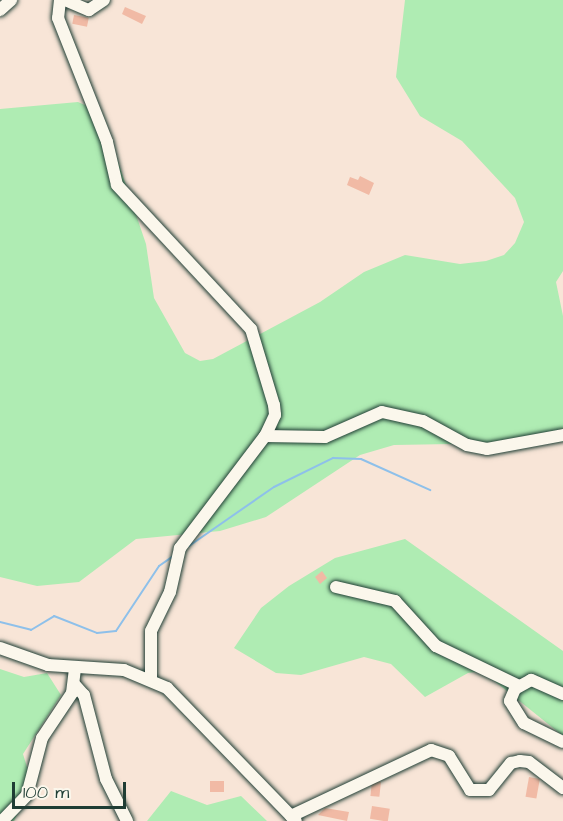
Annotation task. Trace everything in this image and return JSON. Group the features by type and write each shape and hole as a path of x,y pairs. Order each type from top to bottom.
{"street":[{"path":"0,10 11,0"},
{"path":"60,0 58,18 104,133 117,185 251,330 274,405 275,415 265,436 183,540 170,592 153,625 152,680"},
{"path":"66,0 88,10 104,0"},
{"path":"265,436 325,437 382,412 423,421 467,445 486,449 563,435"},
{"path":"336,587 395,601 436,646 519,686"},
{"path":"0,648 33,661 75,668 124,670 152,680 182,699 293,818 431,750 449,756 470,790 489,790 511,763 519,761 529,762 563,788"},
{"path":"2,821 25,800 42,738 74,684 75,668"},
{"path":"563,694 531,680 519,686 510,701 518,718 563,742"},
{"path":"74,684 84,695 106,779 127,821"}],"green space":[{"path":"405,0 563,0 563,271 556,282 563,316 563,442 394,445 360,455 266,517 220,531 136,539 79,582 37,586 0,577 0,109 78,102 96,110 111,141 146,244 154,298 185,353 200,361 213,359 320,302 364,272 405,255 460,264 486,261 504,255 515,243 524,222 515,198 462,141 420,116 396,77"},
{"path":"405,539 563,651 563,736 482,671 468,673 425,697 391,664 364,657 301,675 276,673 234,648 261,608 289,586 335,558"},
{"path":"0,669 24,677 47,673 61,695 23,754 32,783 14,821 0,821"},
{"path":"171,791 207,805 241,796 267,821 147,821"}],"building":[{"path":"125,7 146,16 142,24 122,14"},
{"path":"74,15 89,18 87,27 72,24"},
{"path":"360,176 374,183 369,195 347,185 350,177 358,180"},
{"path":"322,571 327,578 320,584 315,577"},
{"path":"529,777 540,779 536,799 526,797"},
{"path":"210,781 224,781 224,792 210,792"},
{"path":"372,781 381,782 379,797 370,796"},
{"path":"372,806 390,809 388,821 370,819"},
{"path":"325,808 349,812 347,821 318,815"}],"waterway":[{"path":"189,546 274,487 333,458 361,459 430,490"},
{"path":"0,622 31,630 54,616 97,633 116,631 159,566 172,557"}]}
